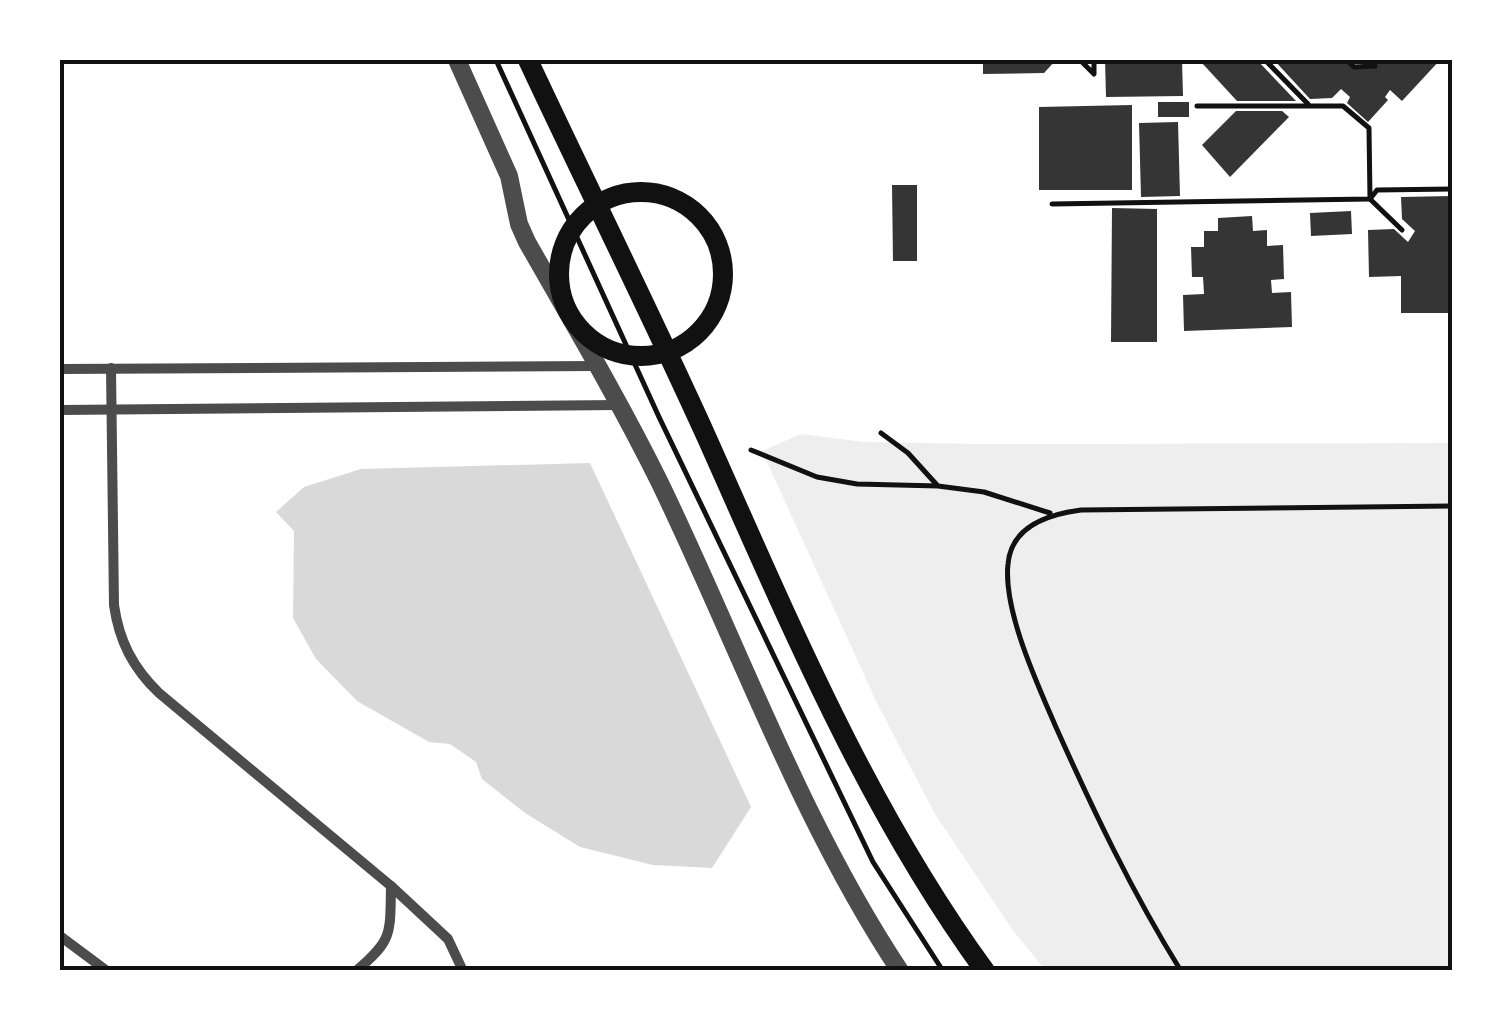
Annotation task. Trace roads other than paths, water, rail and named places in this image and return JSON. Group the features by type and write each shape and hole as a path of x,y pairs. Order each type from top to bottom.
{"main road":[{"path":"528,60 668,352 784,610 891,826 986,971"},
{"path":"632,192 658,193 683,202 704,220 718,243 724,269 721,297 709,322 690,342 668,352 634,357 610,351 586,337 568,315 560,291 559,261 573,225 595,204 632,192"}],"street":[{"path":"457,60 509,176 527,242 658,481 821,832 900,971"},
{"path":"60,369 595,366"},
{"path":"111,368 114,605 127,653 160,693 391,886 448,939 463,971"},
{"path":"60,410 619,405"},
{"path":"356,971 382,949 390,924 391,886"},
{"path":"60,936 107,971"}]}
